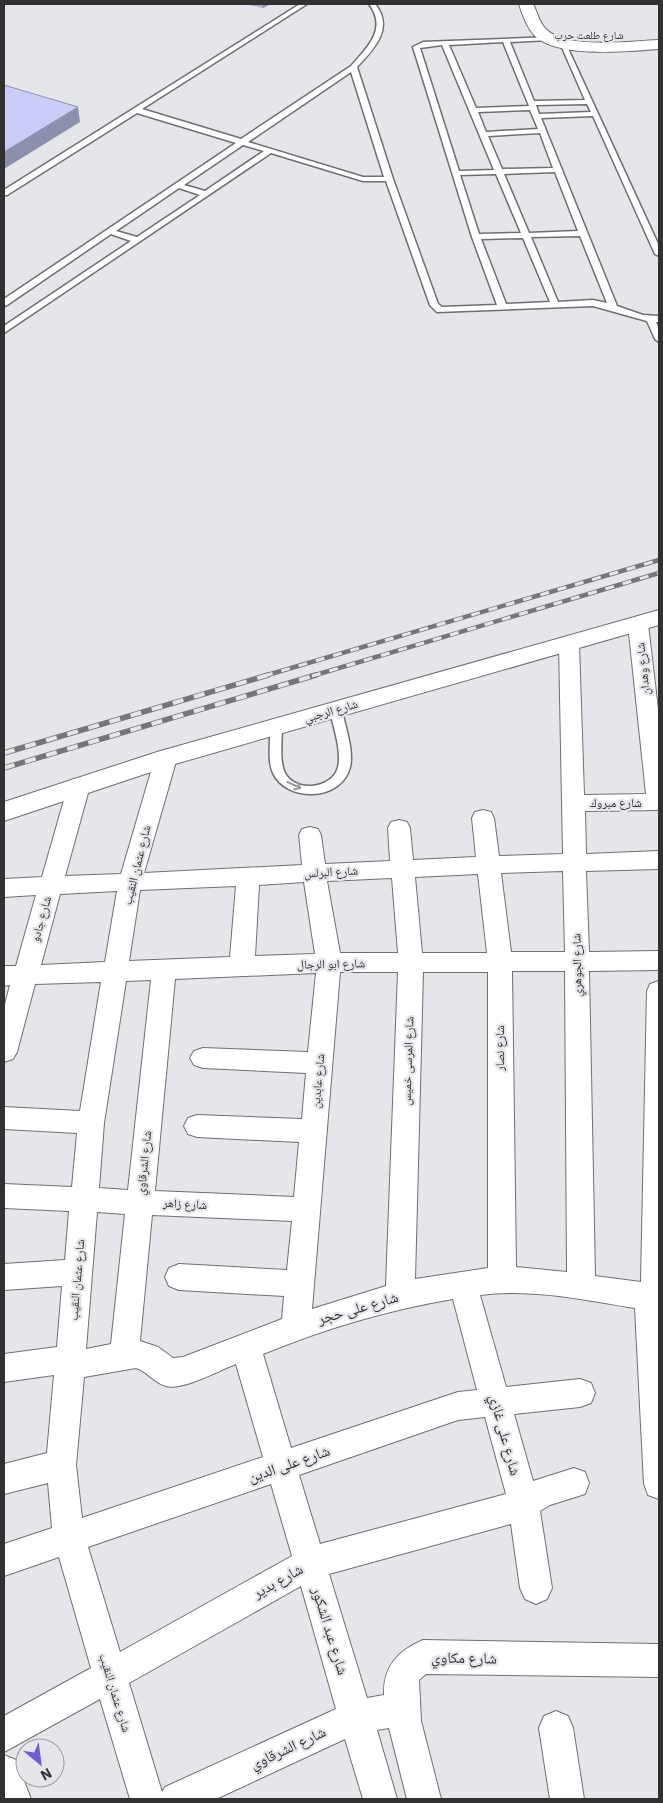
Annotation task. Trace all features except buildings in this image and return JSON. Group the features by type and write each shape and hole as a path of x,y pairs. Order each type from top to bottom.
{"main road":[{"path":"526,4 552,39"},
{"name":"شارع طلعت حرب","path":"552,39 659,35"},
{"name":"شارع طلعت حرب","path":"552,39 659,45"},
{"name":"شارع الرجبي","path":"4,812 166,758 649,621"}],"street":[{"name":"شارع وهدان","path":"649,621 659,802"},
{"name":"شارع الجوهري","path":"568,644 577,962 581,1286"},
{"name":"شارع عثمان النقيب","path":"147,1799 69,1538 61,1465 91,1123 130,882 166,758"},
{"name":"شارع جادو","path":"4,1052 15,976 51,886 79,786"},
{"name":"شارع مبروك","path":"573,803 659,802"},
{"name":"شارع نصار","path":"483,818 500,962 502,1279"},
{"name":"شارع المرسى خميس","path":"398,828 411,963 400,1296"},
{"name":"شارع عابدين","path":"296,1327 329,963 314,873 310,835"},
{"name":"شارع البرلس","path":"4,888 488,865 659,860"},
{"path":"242,966 248,876"},
{"name":"شارع ابو الرجال","path":"15,976 329,963 659,961"},
{"name":"شارع الشرقاوي","path":"124,1356 164,969"},
{"path":"659,991 654,1296 659,1484"},
{"path":"203,1058 320,1063"},
{"path":"4,1118 91,1123"},
{"path":"198,1126 314,1131"},
{"name":"شارع زاهر","path":"4,1196 307,1210"},
{"path":"4,1277 77,1272"},
{"path":"179,1277 300,1284"},
{"name":"شارع على حجر","path":"4,1368 136,1354 148,1357 168,1373 183,1372 296,1327 400,1296 502,1279 581,1286 654,1296"},
{"name":"شارع على غازي","path":"464,1284 524,1505 536,1588"},
{"name":"شارع عبد الشكور","path":"246,1347 380,1799"},
{"name":"شارع على الدين","path":"4,1560 458,1406 580,1393"},
{"path":"4,1479 61,1465"},
{"name":"شارع بدير","path":"4,1735 310,1563 524,1505 532,1497 544,1490 574,1483"},
{"name":"شارع مكاوي","path":"424,1799 402,1709 402,1677 410,1664 423,1658 659,1661"},
{"name":"شارع الشرقاوي","path":"177,1799 356,1718 402,1709"},
{"path":"556,1728 567,1799"},
{"path":"4,1772 14,1799"}],"lane":[{"path":"4,193 304,4"},
{"path":"4,303 353,67 375,43 379,17 376,8 372,4"},
{"path":"503,308 476,237 416,47 420,44 552,39 595,114 659,254"},
{"path":"506,40 613,307"},
{"path":"445,43 555,305"},
{"path":"353,67 389,179 436,308 446,311 593,303 613,307 631,316 655,319 659,339"},
{"path":"534,109 589,102"},
{"path":"472,110 534,109 595,114"},
{"path":"136,110 363,179 389,179"},
{"path":"483,134 542,131"},
{"path":"4,330 271,150"},
{"path":"456,174 558,170"},
{"path":"177,185 206,194"},
{"path":"109,231 138,240"},
{"path":"476,237 584,233"},
{"path":"276,727 279,773 289,785 297,788 306,790 324,789 339,780 344,767 336,710"}],"railway":[{"path":"264,676 659,560"},
{"path":"312,676 659,573"},
{"path":"4,753 268,675"},
{"path":"4,768 316,675"}]}
